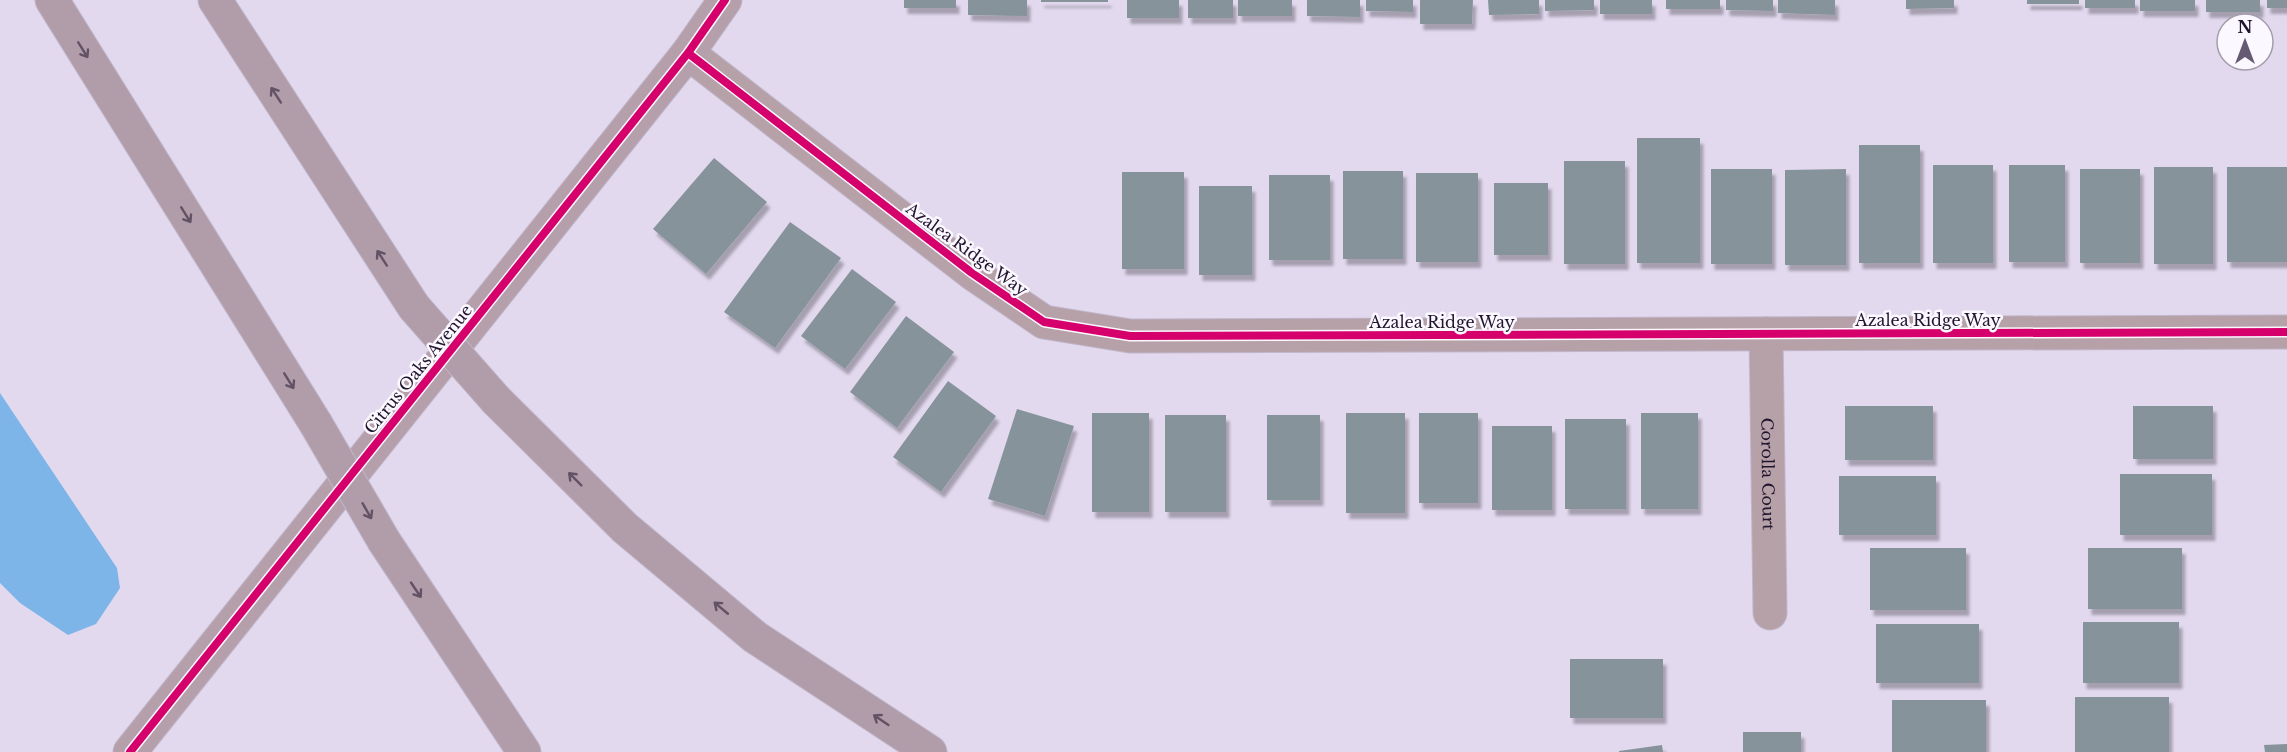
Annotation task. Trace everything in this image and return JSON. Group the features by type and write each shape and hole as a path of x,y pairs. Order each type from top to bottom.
{"highway":[{"path":"52,0 316,424 384,541 524,752"},
{"path":"214,0 414,307 496,400 624,528 756,637 930,752"}],"street":[{"name":"Citrus Oaks Avenue","path":"130,752 688,53 725,0"},
{"name":"Azalea Ridge Way","path":"688,53 972,273 1044,322 1130,336 2287,332"},
{"name":"Corolla Court","path":"1766,334 1770,614"}],"water":[{"path":"0,393 117,568 120,588 96,624 68,635 20,603 0,583"}],"building":[{"path":"904,0 956,0 956,8 904,8"},
{"path":"968,0 1027,0 1027,16 968,15"},
{"path":"1041,0 1108,0 1108,2 1041,2"},
{"path":"1127,0 1179,0 1179,18 1127,18"},
{"path":"1188,0 1233,0 1233,18 1188,18"},
{"path":"1238,0 1292,0 1292,16 1238,16"},
{"path":"1307,0 1360,0 1360,17 1307,16"},
{"path":"1366,0 1413,0 1413,12 1366,11"},
{"path":"1420,0 1473,0 1472,24 1420,24"},
{"path":"1488,0 1539,0 1539,14 1489,15"},
{"path":"1545,0 1594,0 1594,10 1545,11"},
{"path":"1600,0 1652,0 1652,14 1600,14"},
{"path":"1666,0 1720,0 1720,9 1666,9"},
{"path":"1726,0 1773,0 1773,11 1726,10"},
{"path":"1778,0 1835,0 1835,15 1778,13"},
{"path":"1906,0 1954,0 1954,8 1906,9"},
{"path":"2027,0 2079,0 2079,4 2027,4"},
{"path":"2085,0 2135,0 2135,8 2085,8"},
{"path":"2140,0 2195,0 2195,11 2140,11"},
{"path":"2206,0 2260,0 2260,12 2206,12"},
{"path":"2267,0 2287,0 2287,8 2267,8"},
{"path":"1637,138 1700,138 1700,263 1637,263"},
{"path":"1859,145 1920,145 1920,263 1859,263"},
{"path":"714,158 767,202 706,274 653,229"},
{"path":"1564,161 1625,161 1625,264 1564,264"},
{"path":"1933,165 1993,165 1993,263 1933,263"},
{"path":"2009,165 2065,165 2065,262 2009,262"},
{"path":"2154,167 2213,167 2213,264 2154,264"},
{"path":"2227,167 2287,167 2287,262 2227,262"},
{"path":"1711,169 1772,169 1772,264 1711,264"},
{"path":"1846,169 1846,265 1785,265 1785,170"},
{"path":"2080,169 2140,169 2140,263 2080,263"},
{"path":"1343,171 1403,171 1403,259 1343,259"},
{"path":"1122,172 1184,172 1184,269 1122,269"},
{"path":"1416,173 1478,173 1478,262 1416,262"},
{"path":"1269,175 1330,175 1330,260 1269,260"},
{"path":"1494,183 1548,183 1548,255 1494,255"},
{"path":"1199,186 1252,186 1252,275 1199,275"},
{"path":"790,222 841,258 775,348 724,312"},
{"path":"852,269 896,302 845,369 801,336"},
{"path":"906,316 954,352 897,428 850,392"},
{"path":"948,381 996,416 941,492 893,457"},
{"path":"1845,406 1933,406 1933,460 1845,460"},
{"path":"2133,406 2213,406 2213,459 2133,459"},
{"path":"1017,409 1074,426 1045,516 988,499"},
{"path":"1092,413 1149,413 1149,512 1092,512"},
{"path":"1346,413 1405,413 1405,513 1346,513"},
{"path":"1419,413 1478,413 1478,503 1419,503"},
{"path":"1641,413 1698,413 1698,509 1641,509"},
{"path":"1165,415 1226,415 1226,512 1165,512"},
{"path":"1267,415 1320,415 1320,500 1267,500"},
{"path":"1565,419 1626,419 1626,509 1565,509"},
{"path":"1492,426 1552,426 1552,510 1492,510"},
{"path":"2120,474 2212,474 2212,535 2120,535"},
{"path":"1839,476 1936,476 1936,535 1839,535"},
{"path":"1870,548 1966,548 1966,610 1870,610"},
{"path":"2088,548 2182,548 2182,609 2088,609"},
{"path":"2083,622 2179,622 2179,683 2083,683"},
{"path":"1876,624 1979,624 1979,683 1876,683"},
{"path":"1570,659 1663,659 1663,718 1570,718"},
{"path":"2075,697 2169,697 2169,752 2075,752"},
{"path":"1892,700 1986,700 1986,752 1892,752"},
{"path":"1743,732 1801,732 1801,752 1743,752"},
{"path":"2287,744 2287,752 2265,752 2264,745"},
{"path":"1662,745 1663,752 1619,752 1619,751"}],"cycle path":[{"path":"130,752 688,53 725,0"},
{"path":"688,53 972,273 1044,322 1130,336 2287,332"}]}
